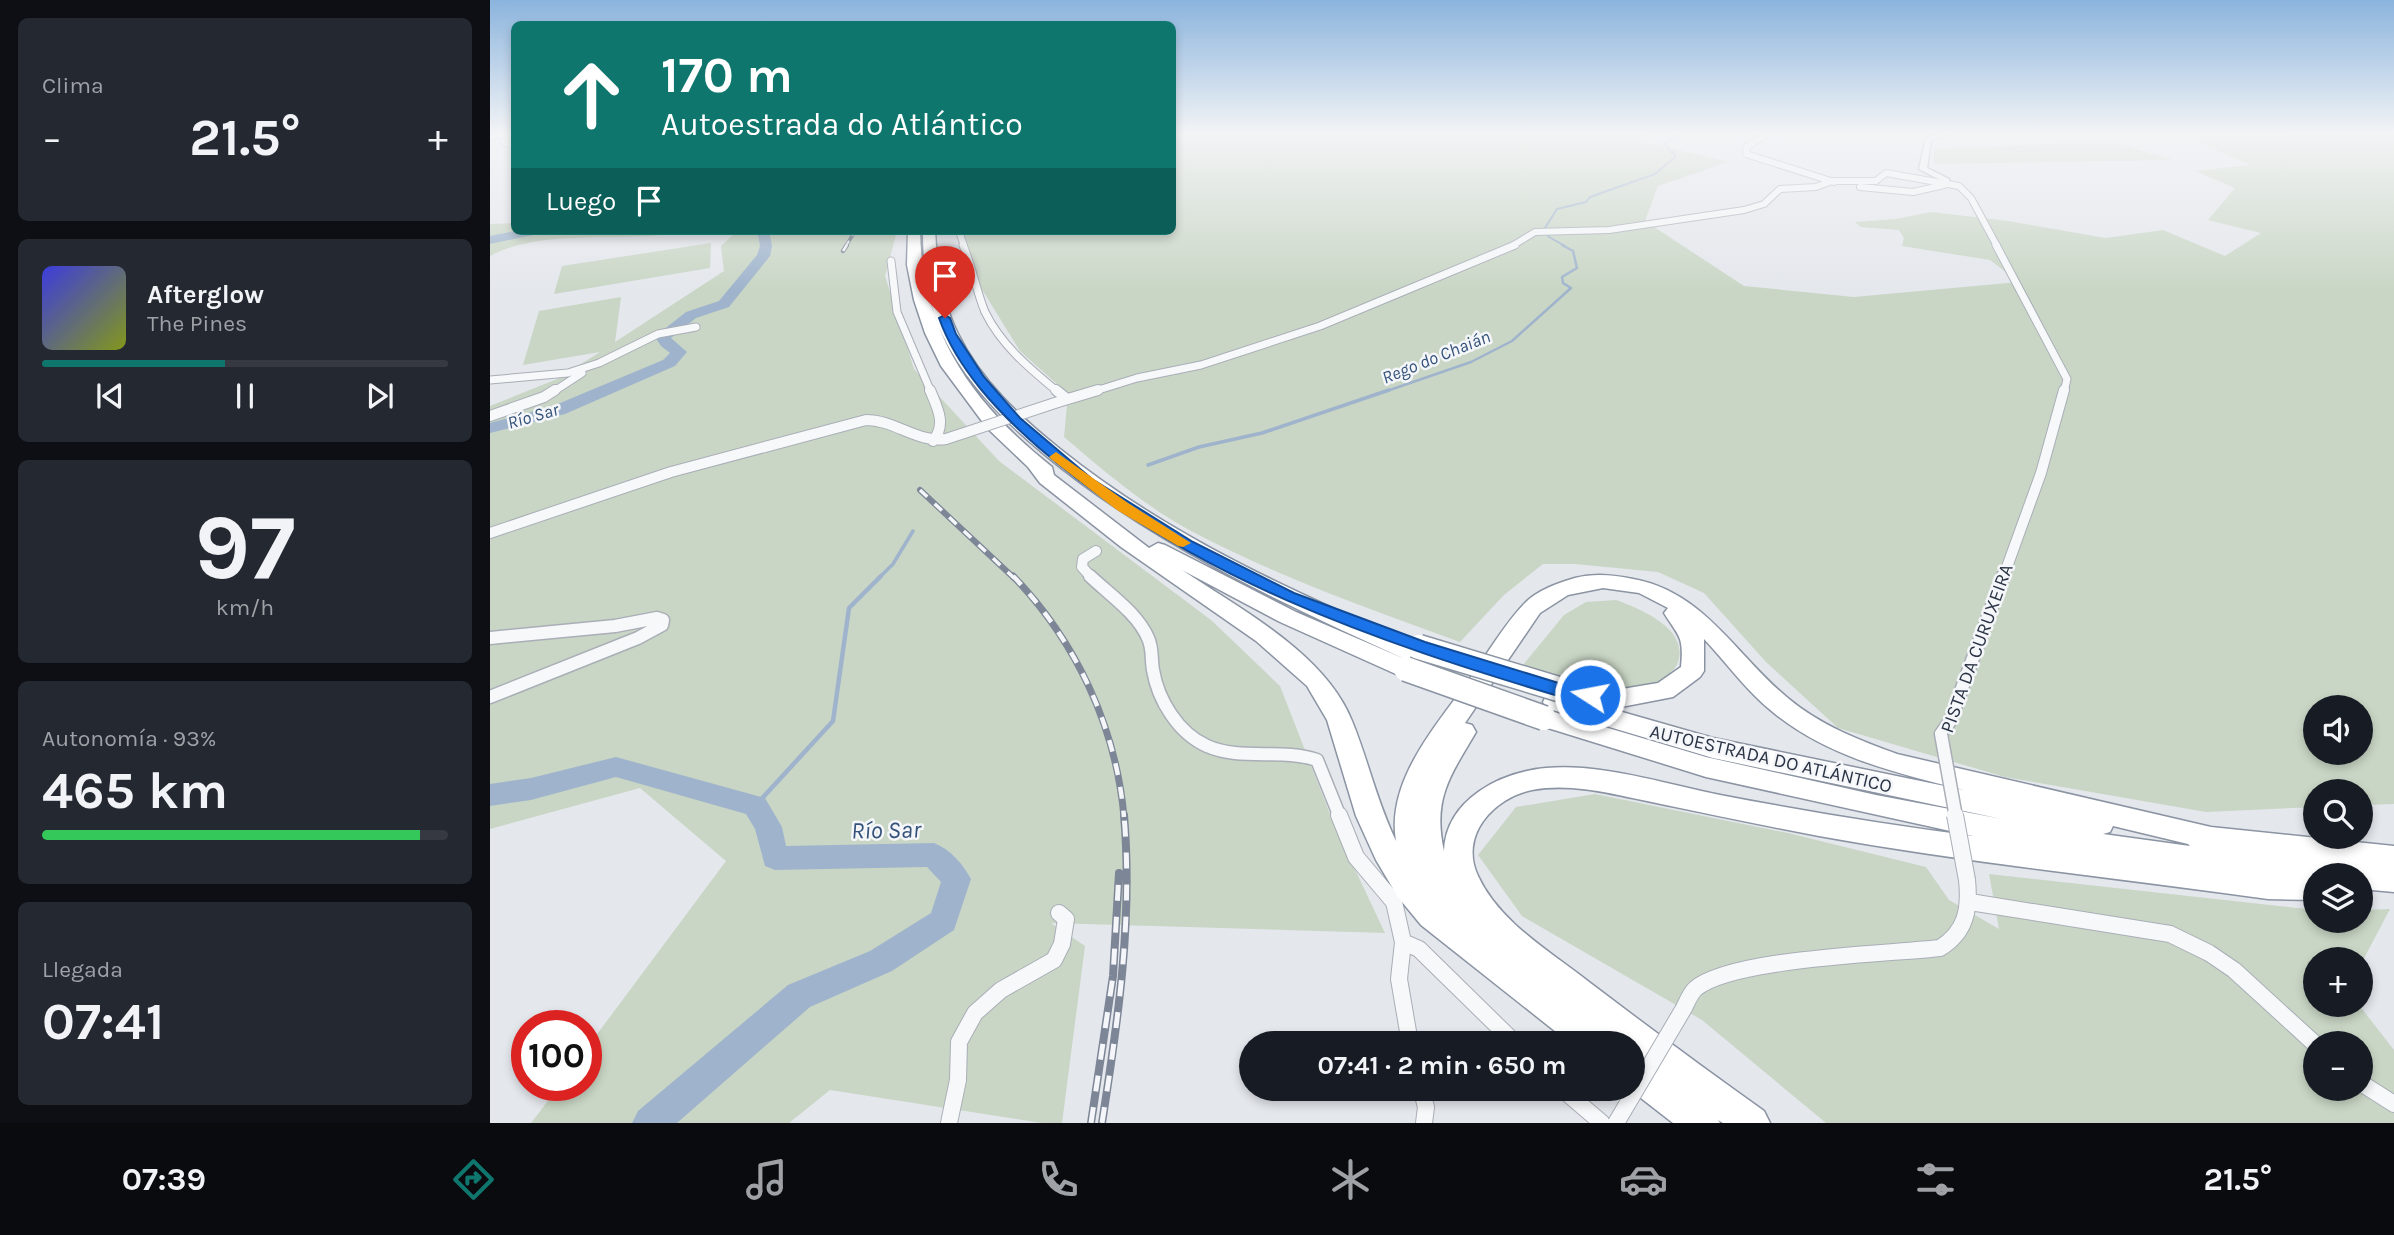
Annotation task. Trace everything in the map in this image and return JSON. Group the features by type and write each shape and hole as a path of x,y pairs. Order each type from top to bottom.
{"highway":[{"name":"AUTOESTRADA DO ATLÁNTICO","path":"914,235 913,269 921,306 932,332 961,383 989,418 1035,463 1137,536 1289,617 1555,704 1713,748 1864,781 2043,817 2394,858"},
{"path":"929,235 930,266 950,334 979,379 1015,420 1087,482 1123,506 1187,545 1288,597 1413,657 1555,704 1616,699 1664,691 1692,671 1695,647 1691,632 1678,615 1637,593 1617,590 1575,594 1539,614 1440,766 1427,803 1426,824 1432,859 1444,888 1487,934 1577,1002 1604,1031"},
{"path":"1035,463 1047,479 1128,543 1264,636 1315,680 1339,719 1370,816 1390,860 1408,888 1432,916 1461,938 1601,1031"},
{"path":"1461,938 1423,881 1412,856 1408,828 1410,803 1426,761 1532,608 1551,593 1570,585 1589,582 1644,586 1688,608 1755,682 1781,706 1811,727 1850,748 1895,763 2210,838"},
{"name":"AUTOESTRADA DO ATLÁNTICO","path":"1555,704 1706,766 1876,806 1997,830 2303,871"},
{"path":"1604,1031 1483,909 1463,877 1457,852 1460,833 1470,815 1486,798 1510,785 1535,779 1601,782 1846,829 2268,886 2303,887"},
{"path":"2373,878 2394,880"},
{"path":"2373,891 2394,892"},
{"path":"1645,1058 1752,1123"},
{"path":"1645,1080 1702,1123"}],"street":[{"path":"490,533 671,472 866,421 884,421 933,441 946,439 1137,378 1193,367 1328,324 1506,250 1530,233 1609,230 1744,210 1764,204 1780,189 1820,185"},
{"path":"1858,185 1909,194 1926,192 1941,185"},
{"name":"PISTA DA CURUXEIRA","path":"1616,1123 1694,989 1710,979 1782,963 1940,947 1954,941 1967,917 1970,902 1967,880 1941,734 1950,721 2041,474 2067,379 1971,198 1957,185"},
{"path":"961,235 972,265 979,295 993,326 1062,401"},
{"path":"891,261 897,312 941,416 938,435 933,441"},
{"path":"490,380 568,373 665,333 696,327"},
{"path":"490,416 544,397 577,376 616,359 622,352"},
{"path":"1096,551 1083,559 1082,567 1130,615 1149,639 1154,677 1164,700 1185,733 1208,746 1239,755 1303,753 1317,760 1356,857 1394,902 1403,942 1400,952 1402,1005 1407,1031"},
{"path":"490,638 615,626 657,618 663,620 663,623 638,638 490,697"},
{"path":"1970,902 2171,934 2209,953 2234,970 2303,1033"},
{"path":"949,1123 958,1080 959,1042 975,1013 1001,989 1054,960 1062,944 1066,919 1059,913"},
{"path":"1403,942 1419,949 1503,1031"},
{"path":"2373,1091 2394,1104"},
{"path":"1424,1101 1424,1123"},
{"path":"1576,1101 1602,1123"}],"green space":[{"path":"1176,185 1660,185 1645,221 1744,286 1854,297 2019,282 1990,260 1902,246 1904,238 1899,230 1861,227 1855,222 1896,219 1931,212 2008,221 2106,238 2163,230 2225,256 2261,233 2208,220 2235,188 2229,185 2394,185 2394,804 2373,805 2373,779 2303,779 2303,808 2206,812 2005,777 1838,728 1766,662 1704,593 1658,572 1575,564 1543,564 1504,595 1460,642 1392,617 1258,564 1193,532 1159,512 1110,476 1064,437 1068,394 1020,351 978,283 973,258 964,235 1176,235"},
{"path":"511,223 511,235 661,235 536,241 490,256 490,224"},
{"path":"733,235 896,235 885,276 914,369 999,461 1211,620 1280,686 1335,827 1385,933 1051,923 1085,946 1062,1123 1042,1123 830,1090 789,1123 531,1123 548,1101 602,1101 602,1028 726,861 640,788 490,829 490,406 557,379 600,352 523,365 539,311 621,297 615,342 724,271 721,246"},
{"path":"711,243 710,268 554,294 562,266"},
{"path":"1616,600 1650,615 1670,630 1680,650 1678,662 1665,677 1646,685 1596,687 1563,682 1523,665 1564,615 1586,602"},
{"path":"1595,794 1788,833 1926,867 1949,900 1999,929 1989,874 2303,909 2303,933 2373,933 2373,910 2390,909 2370,947 2303,947 2303,1017 2368,1017 2394,1050 2394,1123 1826,1123 1702,1020 1522,916 1478,855 1516,807"}],"waterway":[{"name":"Rego do Chaián","path":"1565,246 1549,237 1545,228 1557,209 1586,202 1590,197 1623,185"},
{"name":"Río Sar","path":"490,240 514,235"},
{"name":"Río Sar","path":"490,428 559,410 669,363 679,352 666,343 663,337 691,315 724,304 763,256 766,246 764,235"},
{"name":"Rego do Chaián","path":"1384,392 1471,362 1512,341 1571,288 1563,283 1562,277 1577,268 1573,251 1562,245"},
{"name":"Rego do Chaián","path":"1148,465 1199,447 1262,433 1389,390"},
{"name":"Rego do Chaián","path":"755,806 833,721 849,608 893,564 913,531"},
{"name":"Río Sar","path":"490,795 531,789 616,767 755,806 768,827 775,858 934,855 956,879 943,921 881,961 799,996 650,1123"}],"railway":[{"path":"846,246 853,235"},
{"path":"843,251 847,245"},
{"path":"920,490 1014,578"},
{"path":"1013,576 1056,628 1089,687 1112,751 1120,783 1124,817"},
{"path":"1102,1123 1118,1008 1125,931 1127,893 1124,815"},
{"path":"1091,1123 1113,976 1119,873"}],"slow traffic":[{"path":"1056,457 1087,482 1183,543"}],"route":[{"path":"945,318 950,334 979,379 1015,420 1087,482 1187,545 1288,597 1419,647 1565,691 1590,695"}]}
